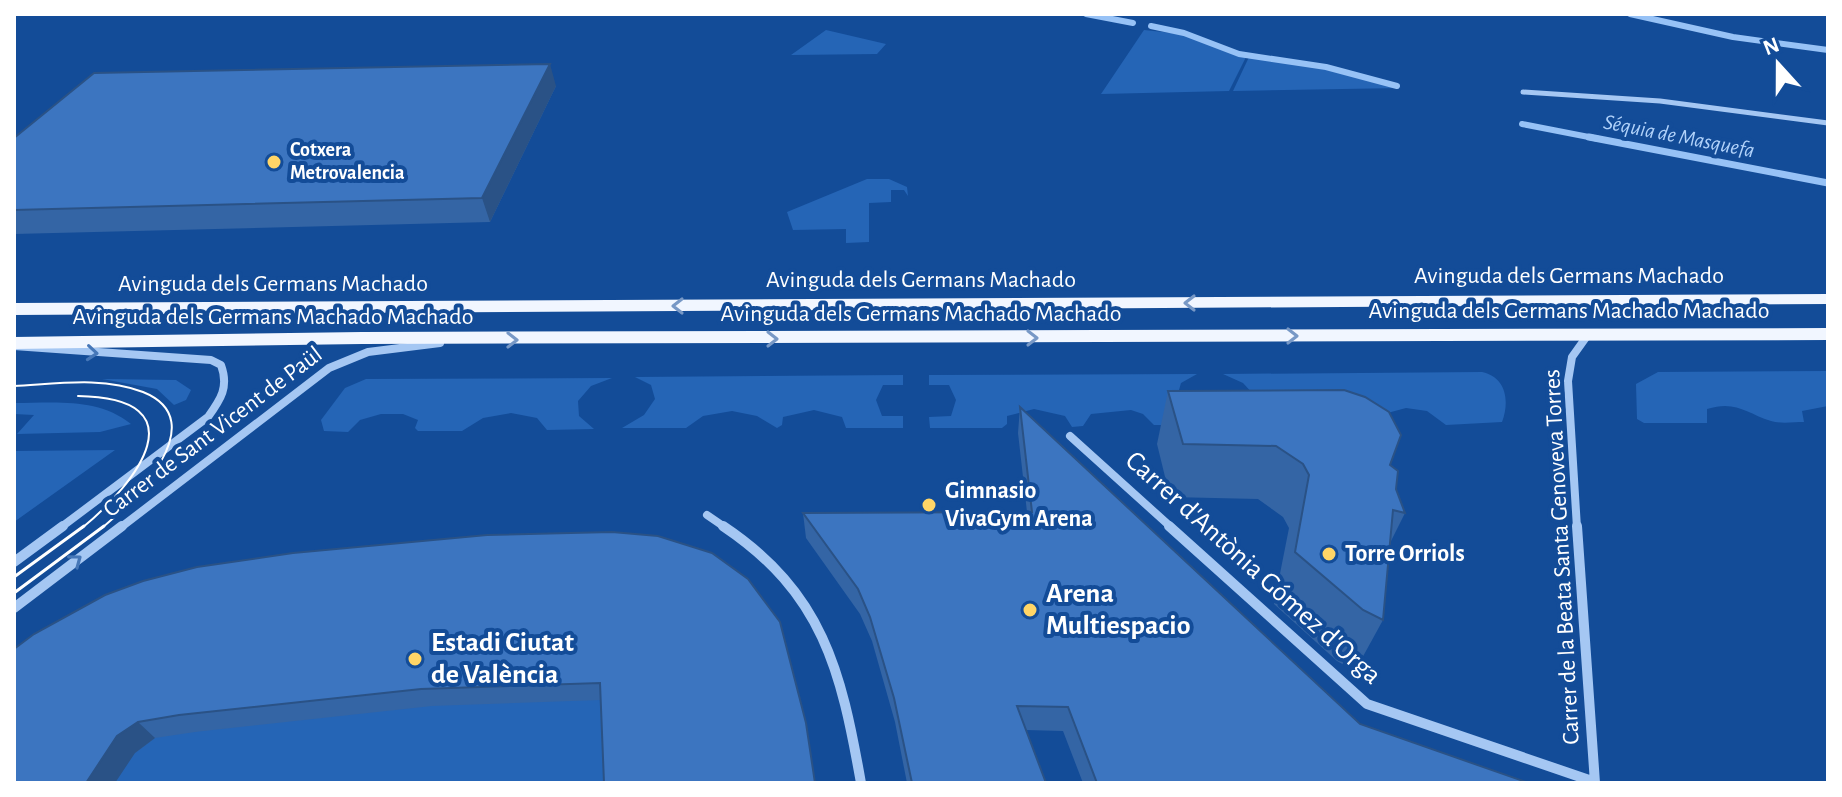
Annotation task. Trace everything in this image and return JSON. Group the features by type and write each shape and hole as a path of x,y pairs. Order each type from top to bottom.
{"main road":[{"name":"Avinguda dels Germans Machado","path":"14,309 1828,299"},
{"name":"Avinguda dels Germans Machado Machado","path":"14,344 165,339 1828,334"}],"street":[{"path":"1523,92 1660,101 1828,123"},
{"name":"Carrer de la Beata Santa Genoveva Torres","path":"1588,335 1575,345 1569,359 1568,399 1595,783"},
{"name":"Carrer de Sant Vicent de Paül","path":"14,608 329,368 368,352 459,340"},
{"name":"Carrer de Sant Vicent de Paül","path":"14,344 211,360 221,365 226,378 222,398 200,424 14,562"},
{"name":"Carrer d'Antònia Gómez d'Orga","path":"1070,436 1367,704 1595,783"},
{"path":"707,515 747,542 787,578 816,622 837,680 861,783"}],"shaded area":[{"path":"826,30 886,44 877,54 791,55"},
{"path":"1144,30 1182,34 1246,57 1229,91 1101,94"},
{"path":"1249,57 1312,66 1401,88 1233,91"},
{"path":"867,179 889,179 907,187 908,196 904,190 891,190 891,202 869,203 869,242 846,243 846,229 793,230 787,212"},
{"path":"1828,371 1828,406 1802,411 1804,422 1775,422 1726,406 1707,409 1707,423 1644,423 1637,419 1636,384 1658,372"},
{"path":"1482,372 1496,379 1504,391 1506,406 1502,422 1446,425 1427,411 1406,408 1380,415 1256,397 1243,383 1223,374"},
{"path":"1197,374 1181,383 1177,397 1211,425 1154,425 1143,414 1131,410 1091,414 1083,426 1072,427 1065,416 1034,409 1007,416 1007,424 1002,428 930,428 929,417 951,416 956,400 949,385 929,385 929,375"},
{"path":"903,375 903,385 883,385 876,400 882,416 903,416 903,428 846,428 842,417 814,410 783,417 782,425 777,428 757,416 732,411 703,416 686,428 622,428 644,415 655,399 651,385 635,377"},
{"path":"612,378 591,386 578,401 579,416 594,429 547,430 537,418 511,413 483,418 462,431 418,431 415,428 418,420 403,414 381,414 360,420 348,432 324,431 321,420 345,388 366,379"},
{"path":"102,379 176,380 191,390 186,400 174,405 157,389"},
{"path":"14,403 90,405 118,415 131,424 100,432 17,434 34,415 14,414"},
{"path":"115,450 14,522 14,451"},
{"name":"Estadi Ciutat de València","path":"785,646 815,783 14,783 14,679"}],"building":[{"name":"Cotxera Metrovalencia","path":"550,64 482,198 14,210 14,138 94,73"},
{"path":"1344,390 1365,397 1389,412 1401,435 1390,465 1398,471 1396,489 1405,513 1393,510 1383,620 1363,610 1295,552 1309,475 1303,464 1276,446 1183,444 1168,391"},
{"name":"Arena Multiespacio","path":"1020,407 1360,724 1529,783 1097,783 1068,707 1017,706 1046,783 912,783 894,698 870,617 858,589 803,513 1032,512"},
{"name":"Estadi Ciutat de València","path":"612,532 658,536 712,553 748,579 780,622 806,723 815,783 604,783 600,683 421,689 179,715 138,722 117,736 86,783 14,783 14,649 34,634 105,595 197,567 293,553 487,535"}],"waterway":[{"name":"Séquia de Masquefa","path":"1086,14 1133,23"},
{"path":"1630,14 1733,37 1828,50"},
{"name":"Séquia de Masquefa","path":"1151,26 1184,33 1239,54 1326,67 1397,86"},
{"name":"Séquia de Masquefa","path":"1522,124 1599,139"},
{"name":"Séquia de Masquefa","path":"1589,137 1828,183"}],"tram line":[{"path":"14,386 79,382 112,384 143,392 163,405 171,422 170,441 161,461 132,500 102,528"},
{"path":"78,396 116,400 139,411 148,427 147,446 138,467 122,489 82,528"},
{"path":"14,577 84,526"},
{"path":"14,593 104,526"}],"place":[{"name":"Cotxera Metrovalencia","path":"274,162"},
{"name":"Gimnasio VivaGym Arena","path":"929,505"},
{"name":"Torre Orriols","path":"1329,554"},
{"name":"Arena Multiespacio","path":"1030,610"},
{"name":"Estadi Ciutat de València","path":"415,659"}]}
